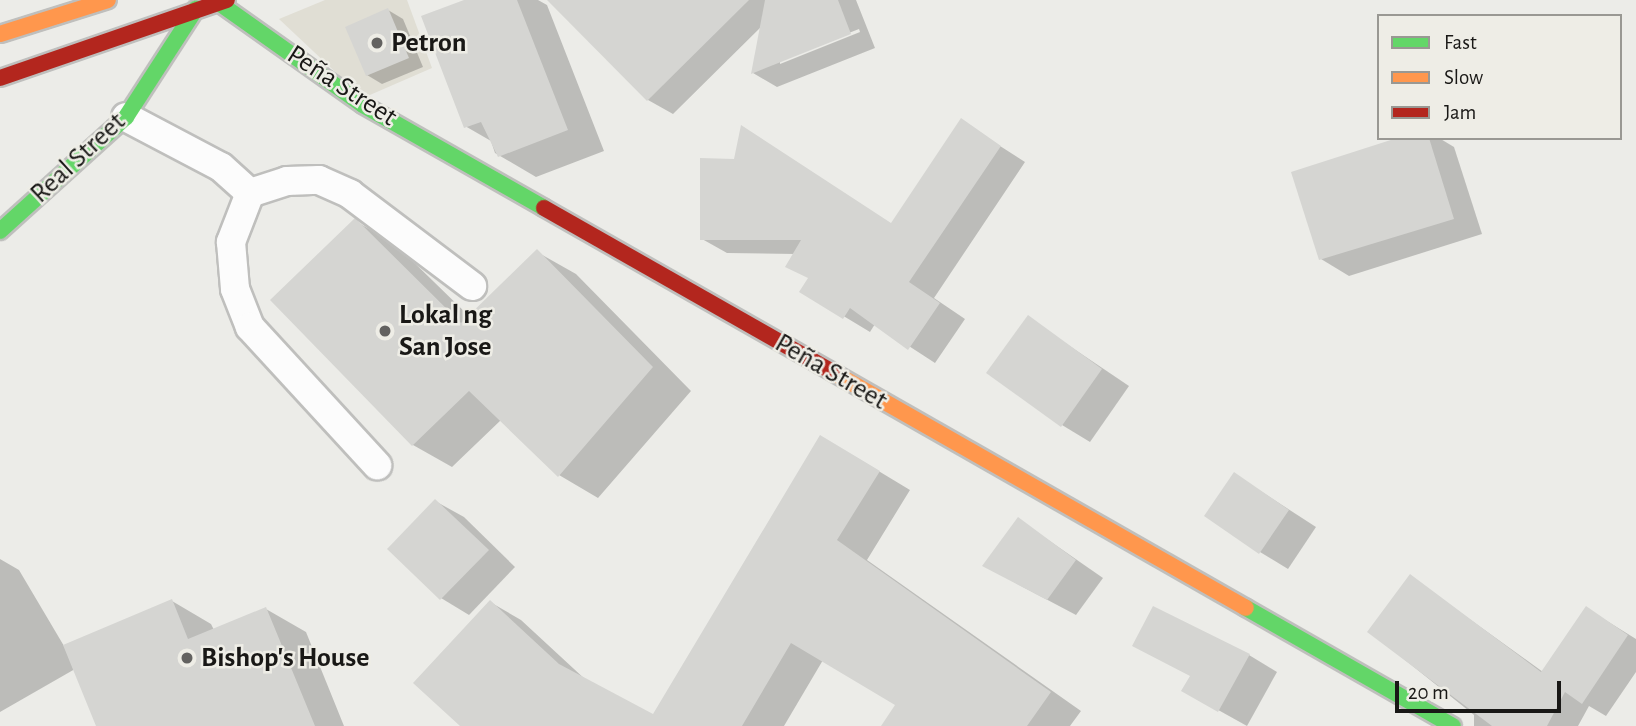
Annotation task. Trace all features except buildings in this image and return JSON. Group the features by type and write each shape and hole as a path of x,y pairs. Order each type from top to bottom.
{"street":[{"path":"0,34 108,0"},
{"path":"0,78 223,1"},
{"name":"Peña Street","path":"223,1 363,104 1453,726"},
{"name":"Real Street","path":"0,231 126,117 196,9"}],"lane":[{"path":"126,117 222,167 250,192"},
{"path":"250,192 287,181 319,180 350,194 472,286"},
{"path":"250,192 231,242 235,289 250,327 377,464"}],"shaded area":[{"path":"325,0 407,0 432,68 363,98 279,19"}],"traffic: fast":[{"path":"219,3 363,105 544,208"},
{"path":"0,231 126,117 196,9"},
{"path":"1246,608 1453,726"}],"traffic: slow":[{"path":"0,34 108,0"},
{"path":"834,373 1246,608"}],"traffic: jam":[{"path":"0,78 227,0"},
{"path":"544,208 834,373"}],"place":[{"name":"Petron","path":"377,43"},
{"name":"Lokal ng San Jose","path":"385,331"},
{"name":"Bishop's House","path":"187,658"}]}
